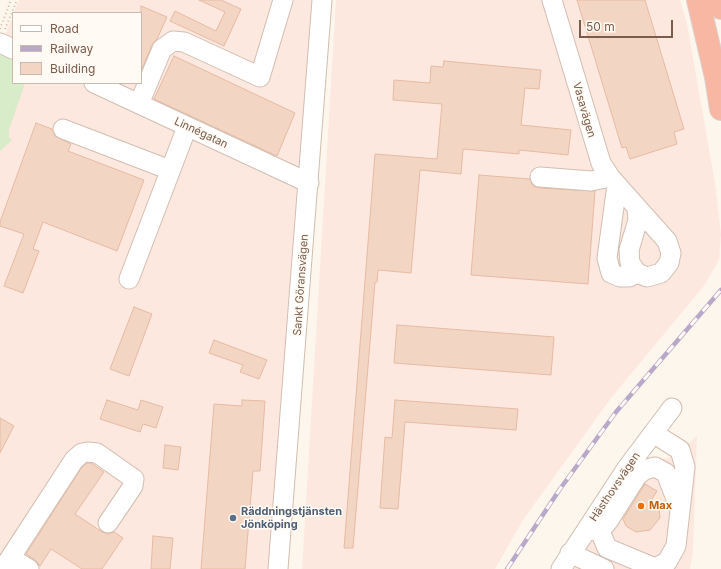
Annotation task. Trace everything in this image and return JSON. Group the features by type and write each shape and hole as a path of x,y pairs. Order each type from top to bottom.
{"highway":[{"path":"698,0 716,77 721,109"},
{"path":"719,0 721,8"}],"street":[{"path":"139,104 162,49 173,41 184,42 260,77 283,0"},
{"name":"Sankt Göransvägen","path":"278,569 322,0"},
{"name":"Vasavägen","path":"552,0 596,150 614,181 637,209 667,241 671,253 669,263 661,272 647,277 637,273 624,277 611,274 607,258 614,181"},
{"path":"0,44 12,49"},
{"name":"Linnégatan","path":"96,84 309,183"},
{"path":"129,279 187,126"},
{"path":"63,129 170,170"},
{"path":"540,177 614,181"},
{"path":"637,209 638,220 629,250 630,263 637,273"},
{"name":"Hästhovsvägen","path":"572,561 598,536 627,468 672,408"},
{"path":"598,536 655,568 666,562 676,546 685,467 680,450 653,432"},
{"path":"29,569 7,564 74,460 82,453 97,453 134,479 133,486 108,523"},
{"path":"572,561 598,536 638,476 644,470 654,467 666,473 680,509"},
{"path":"572,561 604,569"}],"path":[{"path":"0,30 11,0"},
{"path":"12,12 17,0"},
{"path":"0,44 12,13"}],"shaded area":[{"path":"19,0 314,0 270,569 0,569 0,48 12,18 12,84 142,84 142,12 14,12"},
{"path":"336,0 680,0 687,24 715,183 721,234 719,260 704,286 611,398 523,520 495,569 302,569"},
{"path":"697,436 693,551 690,569 572,569 609,510 653,460 668,458 676,454"}],"green space":[{"path":"0,51 12,56 12,84 25,84 9,130 9,137 12,140 0,151"}],"building":[{"path":"199,0 221,0 241,9 224,46 170,21 175,11 216,31 225,12"},
{"path":"577,0 645,0 684,129 674,132 677,144 630,159 626,147 622,148"},
{"path":"141,6 167,17 157,39 152,45 142,69 142,12"},
{"path":"174,56 295,113 277,156 154,99"},
{"path":"444,61 541,70 539,89 525,88 521,125 571,130 568,155 519,150 519,154 463,149 461,174 420,170 411,273 378,270 377,282 375,282 353,548 344,548 375,154 437,159 442,104 393,100 394,80 430,83 431,66 443,67"},
{"path":"36,123 52,129 55,136 71,144 68,151 144,180 117,251 43,222 33,249 39,251 23,293 4,286 24,234 0,226 0,222"},
{"path":"479,175 530,179 533,186 539,188 595,191 588,284 471,275"},
{"path":"134,307 152,314 129,376 110,369"},
{"path":"397,325 554,337 551,375 394,363"},
{"path":"214,340 267,360 259,379 240,372 243,365 209,353"},
{"path":"107,400 138,410 141,400 163,407 156,428 143,424 140,432 100,419"},
{"path":"242,400 265,401 260,471 253,471 245,569 201,569 214,404 242,406"},
{"path":"395,400 518,409 516,430 405,422 398,509 380,508 385,437 392,438"},
{"path":"0,418 14,426 0,453"},
{"path":"165,445 181,447 178,470 163,468"},
{"path":"87,463 91,463 104,472 75,514 102,532 108,534 114,532 123,538 102,569 82,569 51,549 40,566 35,560 26,554 82,467"},
{"name":"Max","path":"645,484 657,491 652,499 659,508 660,518 650,530 636,532 626,526 623,519"},
{"path":"153,536 173,538 170,569 151,569"}],"railway":[{"path":"507,569 560,489 616,412 721,290"}],"place":[{"name":"Max","path":"641,506"},
{"name":"Räddningstjänsten Jönköping","path":"233,518"}]}
